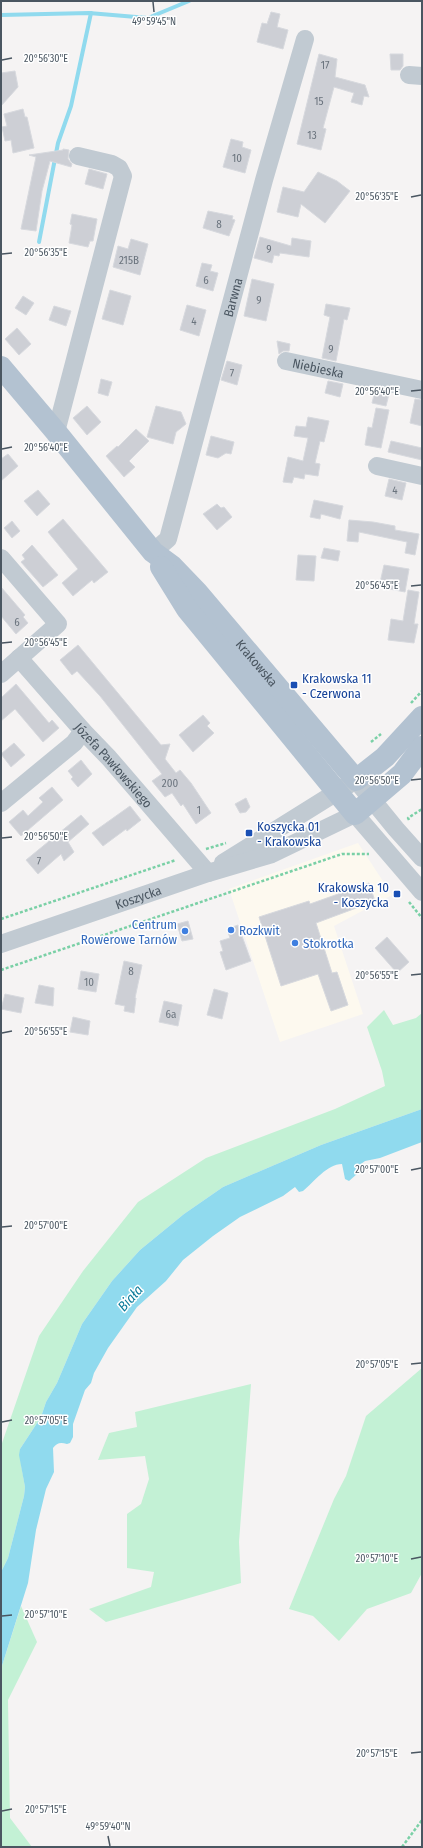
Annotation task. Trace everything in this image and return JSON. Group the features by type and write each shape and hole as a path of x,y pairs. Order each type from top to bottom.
{"main road":[{"name":"Krakowska","path":"4,376 56,432 153,552 164,573 187,609 338,793 364,808"},
{"name":"Krakowska","path":"153,552 172,566 197,592 356,780"},
{"path":"356,780 385,757 422,717"},
{"path":"364,808 402,774 422,747"}],"street":[{"name":"Barwna","path":"153,552 168,539 264,180 305,39"},
{"path":"56,432 123,176 119,168 112,164 78,156"},
{"name":"Niebieska","path":"286,362 422,390"},
{"path":"377,466 422,476"},
{"path":"1,558 58,624 1,674"},
{"name":"Józefa Pawłowskiego","path":"19,658 83,732 109,758 208,873"},
{"path":"1,803 74,743 83,732"},
{"path":"338,793 356,780"},
{"name":"Krakowska","path":"356,780 364,808 422,892"},
{"name":"Koszycka","path":"208,873 259,839 338,793"},
{"name":"Krakowska","path":"364,808 422,858"},
{"name":"Koszycka","path":"1,944 208,873 272,854 364,808"}],"path":[{"path":"371,742 384,732"},
{"path":"408,818 422,809"},
{"path":"1,919 232,840"},
{"path":"1,970 342,854 369,854"},
{"path":"402,1847 422,1820"}],"shaded area":[{"path":"358,843 392,895 334,926 363,1014 280,1042 229,889"}],"green space":[{"path":"384,1010 393,1025 416,1018 422,1013 422,1109 321,1145 223,1187 184,1214 140,1250 112,1281 82,1324 57,1383 46,1402 41,1417 20,1449 25,1487 24,1496 8,1558 1,1572 1,1446 39,1336 83,1271 138,1202 206,1158 335,1109 385,1086 382,1071 367,1027"},
{"path":"422,1368 422,1573 411,1593 367,1609 339,1641 313,1616 289,1609 334,1499 346,1476 366,1416"},
{"path":"251,1384 239,1542 241,1583 106,1622 89,1609 151,1587 154,1572 127,1568 127,1514 141,1504 149,1479 145,1456 98,1460 109,1433 137,1427 135,1412"},
{"path":"21,1606 37,1642 8,1700 10,1818 32,1847 1,1847 1,1669"}],"water":[{"name":"Biała","path":"422,1109 422,1142 380,1158 365,1161 361,1164 357,1174 349,1181 345,1179 342,1164 331,1167 303,1191 299,1192 295,1187 283,1196 240,1217 183,1260 166,1281 137,1307 108,1348 94,1373 91,1383 85,1390 73,1424 73,1437 70,1443 59,1443 53,1448 54,1472 46,1489 36,1530 28,1583 1,1669 1,1572 8,1558 24,1496 25,1487 19,1455 20,1449 41,1417 46,1402 57,1383 82,1324 112,1281 140,1250 184,1214 223,1187 321,1145"}],"building":[{"path":"271,12 280,14 277,27 288,30 283,49 257,42 262,23 267,24"},
{"path":"319,54 337,59 335,77 365,85 369,97 364,96 362,105 351,102 354,93 334,87 323,128 326,129 321,150 297,144"},
{"path":"390,54 403,54 403,66 400,70 391,70"},
{"path":"15,71 18,87 1,106 1,73"},
{"path":"23,109 25,117 27,117 34,148 13,153 11,140 5,141 2,127 7,126 4,114"},
{"path":"231,139 243,142 242,147 251,150 245,173 223,167"},
{"path":"63,149 69,150 68,159 72,164 71,167 50,161 42,191 36,231 21,229 36,157 29,155"},
{"path":"89,169 107,174 103,189 85,184"},
{"path":"318,172 337,181 350,191 325,223 301,204 298,217 277,212 283,187 304,192"},
{"path":"208,211 233,216 232,219 235,220 229,236 203,228"},
{"path":"72,214 97,219 93,241 90,241 88,247 69,243"},
{"path":"260,237 291,246 292,238 311,241 309,257 280,253 279,256 274,255 272,263 254,258"},
{"path":"131,239 148,244 140,275 113,267 118,246 128,249"},
{"path":"202,263 212,265 210,271 218,273 213,291 196,286"},
{"path":"252,279 274,284 266,321 244,316"},
{"path":"110,290 131,296 123,325 102,319"},
{"path":"23,296 34,303 26,315 15,308"},
{"path":"326,304 350,308 347,320 344,319 336,361 322,358 330,317 324,315"},
{"path":"187,305 206,310 199,336 180,330"},
{"path":"54,306 71,311 66,326 49,320"},
{"path":"17,328 31,344 19,355 5,339"},
{"path":"277,341 290,344 289,351 283,351 279,354"},
{"path":"227,361 242,365 237,385 221,380"},
{"path":"101,379 112,382 108,396 98,393"},
{"path":"328,381 343,384 340,397 325,393"},
{"path":"375,391 389,394 386,406 372,403"},
{"path":"415,399 422,400 422,426 410,423"},
{"path":"87,406 101,422 87,435 73,418"},
{"path":"156,406 181,412 186,424 176,432 173,444 147,437"},
{"path":"376,408 389,410 381,448 365,445 368,427 372,428"},
{"path":"308,417 329,421 324,442 320,441 315,463 320,464 318,476 305,474 304,479 294,477 292,483 283,482 288,457 303,461 308,438 294,436 296,426 306,427"},
{"path":"136,429 149,441 129,461 135,467 124,477 106,456 117,446 118,447"},
{"path":"211,436 234,442 231,454 226,453 218,458 206,455"},
{"path":"391,441 422,448 422,460 388,452"},
{"path":"8,454 18,466 1,481 1,459"},
{"path":"389,479 406,483 402,500 385,496"},
{"path":"38,490 50,504 37,516 24,501"},
{"path":"314,500 343,506 340,519 321,514 320,519 310,517"},
{"path":"217,504 221,508 224,507 232,517 217,530 203,514"},
{"path":"63,519 108,572 94,583 92,580 73,596 62,583 78,569 48,532"},
{"path":"349,520 395,526 395,530 419,534 415,555 405,553 407,542 359,532 358,542 347,541"},
{"path":"12,521 20,531 12,538 4,528"},
{"path":"32,545 58,575 43,587 21,562 25,559 22,555"},
{"path":"324,548 340,551 338,561 321,558"},
{"path":"298,555 316,556 314,581 296,580"},
{"path":"384,565 409,569 405,592 379,587"},
{"path":"1,587 25,615 23,617 28,623 16,634 1,616"},
{"path":"408,590 419,592 414,624 418,624 414,643 388,640 391,619 403,621"},
{"path":"78,645 161,745 170,744 165,759 176,773 180,770 191,783 211,813 196,824 183,804 181,806 172,793 165,797 152,781 162,774 100,696 77,671 72,675 60,660"},
{"path":"16,684 49,723 52,720 59,728 43,742 15,709 1,721 1,698"},
{"path":"203,715 210,723 207,726 214,733 193,752 179,735"},
{"path":"14,743 25,755 11,767 1,754"},
{"path":"81,760 92,774 78,787 71,779 73,777 68,771"},
{"path":"52,787 63,800 21,836 9,822 23,810 28,816 43,802 39,798"},
{"path":"246,798 250,807 246,812 240,813 235,804"},
{"path":"130,806 141,820 103,846 92,833"},
{"path":"81,815 89,824 68,842 74,852 64,861 61,854 38,874 26,860"},
{"name":"Stokrotka","path":"369,883 375,901 316,923 332,973 337,972 348,1005 331,1011 318,974 281,986 259,917 309,901 310,904"},
{"name":"Centrum Rowerowe Tarnów","path":"188,921 193,939 182,941 177,924"},
{"path":"238,925 251,961 226,970 220,952 223,951 220,941 230,938 227,929"},
{"path":"387,937 409,962 397,973 375,948"},
{"path":"124,961 142,965 135,998 134,1013 124,1011 125,1006 115,1004"},
{"path":"81,971 99,974 96,992 78,989"},
{"path":"39,985 54,988 53,1006 35,1003"},
{"path":"214,989 228,993 222,1019 207,1015"},
{"path":"5,994 24,998 21,1013 1,1009"},
{"path":"164,1001 182,1005 178,1026 159,1022"},
{"path":"73,1017 90,1021 88,1035 70,1032"}],"waterway":[{"path":"1,15 89,13 148,18 189,1"},
{"path":"39,242 58,143 71,106 91,13"}],"place":[{"name":"Krakowska 11 - Czerwona","path":"294,685"},
{"name":"Koszycka 01 - Krakowska","path":"249,833"},
{"name":"Krakowska 10 - Koszycka","path":"397,894"},
{"name":"Rozkwit","path":"231,930"},
{"name":"Centrum Rowerowe Tarnów","path":"185,931"},
{"name":"Stokrotka","path":"295,943"}]}
